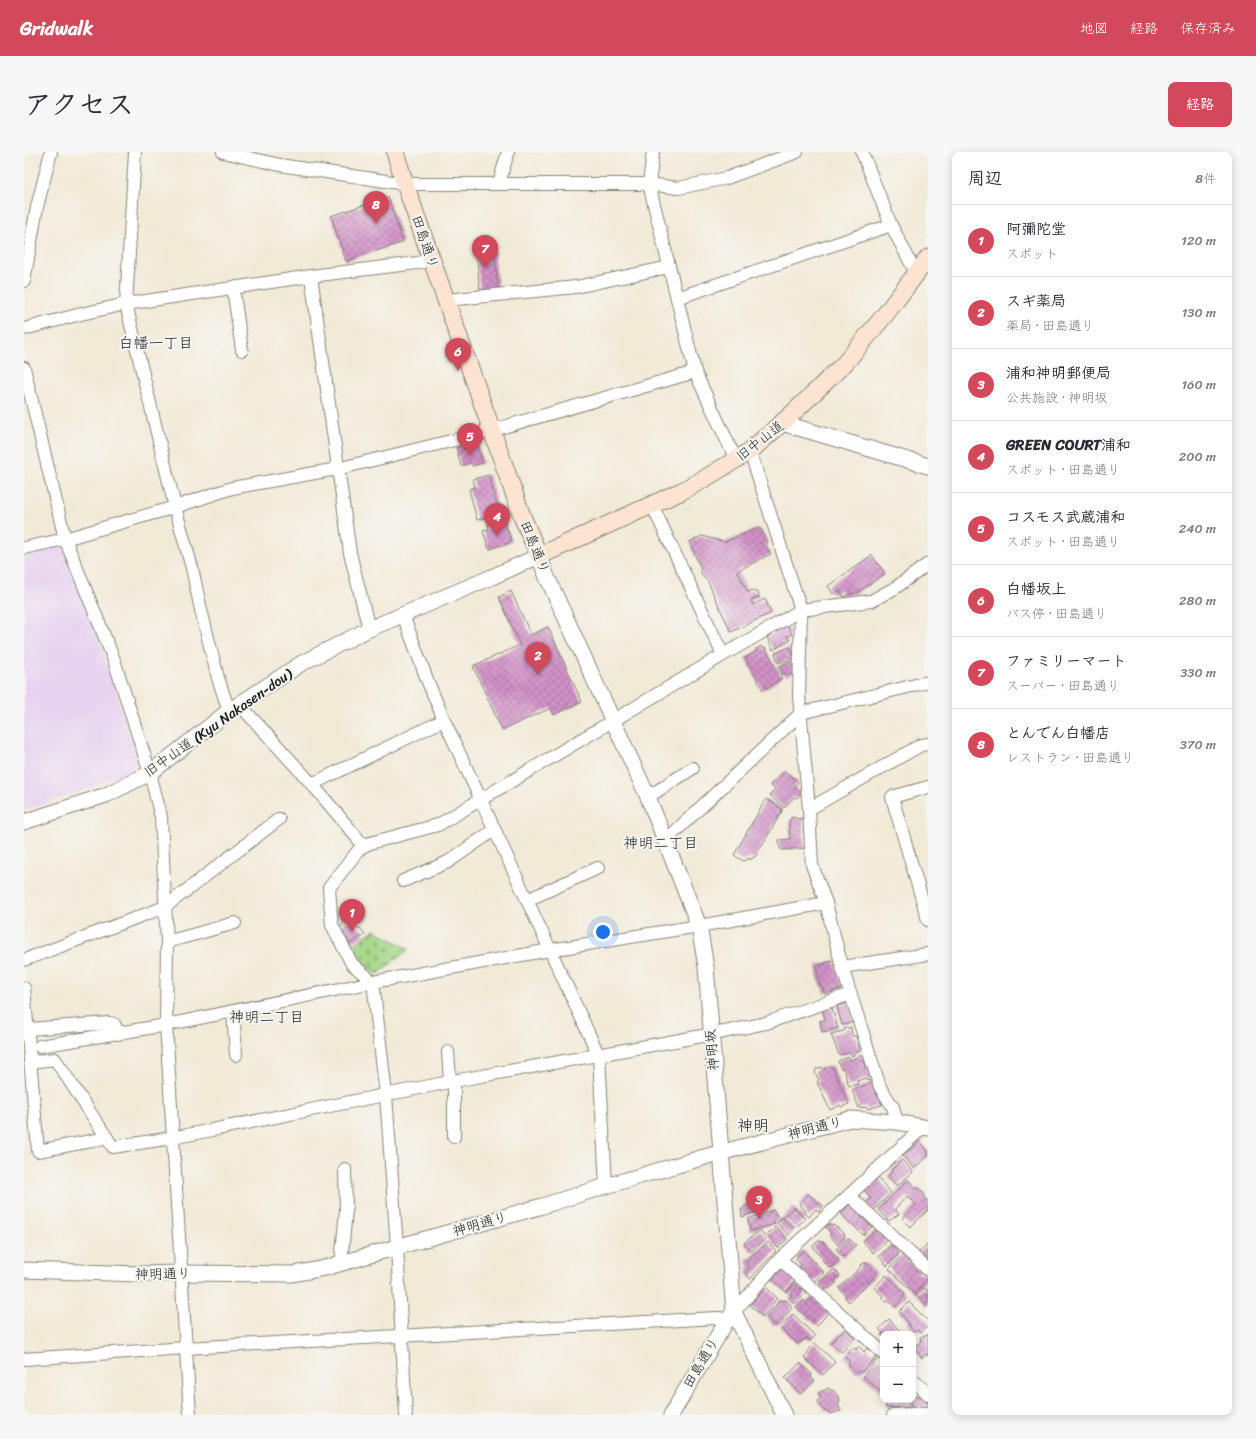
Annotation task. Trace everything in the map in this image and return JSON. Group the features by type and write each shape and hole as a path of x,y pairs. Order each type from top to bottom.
{"main road":[{"name":"田島通り","path":"395,152 522,516 539,556"},
{"name":"旧中山道","path":"539,556 652,505 704,479 750,451 782,423 845,363 884,316 928,258"}],"street":[{"path":"24,281 37,207 51,152"},
{"path":"136,152 126,304 218,678 234,708 312,784 364,846"},
{"path":"224,152 280,165 405,184 649,184 678,188 727,178 797,152"},
{"path":"499,184 508,152"},
{"path":"653,152 649,184 695,372 736,460"},
{"path":"862,152 891,225 916,273"},
{"path":"677,298 891,225"},
{"path":"24,330 81,314 126,304 311,276 432,260"},
{"path":"446,300 576,287 669,267"},
{"path":"311,276 350,553 368,629"},
{"path":"234,288 242,350"},
{"path":"24,368 65,539 114,660 150,773 161,817 167,942 166,1025 190,1415"},
{"path":"24,548 65,539 175,507 232,488 337,469 492,430 695,372"},
{"path":"782,423 928,466"},
{"path":"750,451 801,610 799,696 810,809 812,864 826,903 842,967 880,1087 893,1107 897,1122"},
{"path":"652,505 723,655"},
{"name":"旧中山道 (Kyu Nakasen-dou)","path":"24,822 106,796 150,773 234,708 302,663 368,629 539,556"},
{"name":"田島通り","path":"539,556 612,721 648,797"},
{"path":"406,1415 397,1247 386,1095 373,982 352,964 332,925 329,888 361,847 438,825 481,801 612,721 801,610 871,601 895,588 928,564"},
{"path":"403,614 425,676 444,720 599,1056 606,1186"},
{"path":"665,841 801,713 928,682"},
{"path":"312,784 444,720"},
{"path":"810,809 921,745 928,744"},
{"path":"648,797 693,768"},
{"path":"928,788 892,797 928,920"},
{"name":"神明坂","path":"648,797 699,926 706,967 721,1153 730,1317"},
{"path":"24,960 165,907 279,818"},
{"path":"403,881 448,862 494,830"},
{"path":"527,900 598,868"},
{"path":"40,1046 166,1025 373,982 826,903"},
{"path":"167,942 235,923"},
{"path":"842,967 928,954"},
{"path":"24,988 38,1151 107,1138"},
{"path":"30,1062 55,1059 113,1147 172,1138 452,1082 711,1035 766,1023 851,994"},
{"path":"233,1011 236,1055"},
{"path":"28,1029 109,1023 114,1024 119,1034"},
{"path":"448,1052 452,1082 454,1137"},
{"name":"神明通り","path":"24,1270 138,1274 293,1274 341,1264 721,1153 850,1120 897,1122 927,1129"},
{"path":"24,1358 730,1317 780,1259 849,1195 927,1129"},
{"path":"341,1264 346,1210 345,1169"},
{"path":"849,1195 928,1270"},
{"path":"780,1259 880,1350"},
{"path":"730,1317 784,1415"},
{"name":"田島通り","path":"671,1415 730,1317"},
{"path":"916,1383 928,1394"},
{"path":"893,1415 928,1413"}],"shaded area":[{"path":"57,546 65,549 102,647 138,760 132,770 80,792 24,810 24,552"}],"green space":[{"path":"374,930 409,949 378,974 355,959 349,948"}],"building":[{"path":"388,197 403,242 346,261 331,216"},
{"path":"494,248 498,288 480,290 476,250"},
{"path":"477,442 483,463 472,466 471,463 461,466 456,448"},
{"path":"489,475 499,512 491,514 492,516 477,520 469,489 475,487 473,479"},
{"path":"500,521 501,525 505,523 512,542 489,549 483,531 489,529 488,525"},
{"path":"758,528 762,531 767,542 765,544 771,554 737,571 748,592 753,590 754,592 758,592 759,597 751,600 753,605 765,599 771,613 731,632 707,580 701,573 700,566 689,542 702,536 725,542"},
{"path":"872,555 885,574 853,595 851,593 844,597 840,590 833,594 828,586"},
{"path":"511,591 531,635 548,627 582,702 554,715 551,708 502,730 473,666 520,645 499,597"},
{"path":"787,625 792,634 787,636 790,640 773,650 767,637"},
{"path":"761,646 762,648 765,648 782,678 763,690 745,658 757,651 757,649"},
{"path":"790,647 794,658 778,663 775,653"},
{"path":"794,660 794,673 786,676 786,674 782,674 779,666"},
{"path":"785,771 798,782 794,787 801,793 797,798 794,797 784,808 770,795 775,789 770,785"},
{"path":"766,799 781,808 782,811 755,857 751,860 748,858 747,860 743,861 734,855"},
{"path":"795,817 797,819 803,818 805,848 782,850 780,848 779,840 790,839 789,822 791,818"},
{"path":"347,920 348,922 352,920 365,934 350,944 339,928 342,926 342,923"},
{"path":"834,960 843,988 825,994 820,986 816,966"},
{"path":"849,1003 854,1022 842,1025 837,1006"},
{"path":"832,1008 838,1028 822,1032 820,1021 825,1020 823,1010"},
{"path":"851,1027 852,1036 856,1036 860,1051 854,1053 852,1056 850,1053 839,1055 831,1034 844,1031 844,1029"},
{"path":"862,1055 866,1066 864,1069 869,1066 874,1079 868,1081 866,1078 857,1081 858,1084 849,1086 843,1068 841,1069 838,1061 849,1057 850,1060"},
{"path":"832,1066 849,1104 841,1107 840,1105 830,1110 817,1082 819,1080 815,1073 816,1069 822,1067 824,1069"},
{"path":"872,1083 876,1095 879,1095 882,1105 867,1109 866,1107 859,1108 852,1090"},
{"path":"920,1141 928,1151 928,1156 914,1169 903,1156"},
{"path":"902,1160 913,1172 897,1186 888,1176 892,1169"},
{"path":"878,1178 891,1193 873,1211 865,1204 871,1198 864,1190"},
{"path":"908,1180 916,1189 919,1188 925,1195 924,1198 928,1201 928,1210 910,1227 902,1219 916,1205 907,1196 895,1209 899,1214 889,1221 878,1210"},
{"path":"808,1194 823,1206 819,1212 816,1209 809,1217 799,1204"},
{"path":"756,1199 760,1202 762,1210 742,1217 741,1209 744,1209 744,1206 751,1204 751,1202"},
{"path":"851,1203 861,1213 860,1216 872,1227 863,1235 852,1224 850,1224 841,1213"},
{"path":"794,1207 805,1219 796,1227 793,1227 791,1223 783,1217"},
{"path":"774,1210 778,1219 774,1220 775,1224 750,1231 748,1219"},
{"path":"781,1217 793,1229 788,1235 777,1223"},
{"path":"830,1224 844,1233 845,1237 838,1245 830,1236 831,1233 825,1227"},
{"path":"776,1226 787,1239 778,1248 767,1235"},
{"path":"760,1230 766,1239 751,1252 744,1243"},
{"path":"876,1230 886,1239 883,1244 873,1253 863,1241"},
{"path":"848,1238 856,1245 843,1257 836,1249"},
{"path":"818,1241 823,1242 839,1259 830,1268 823,1261 822,1257 813,1246"},
{"path":"768,1242 776,1251 750,1279 745,1272 749,1268 746,1260"},
{"path":"928,1243 928,1262 924,1257 922,1259 917,1254"},
{"path":"891,1245 899,1254 887,1266 879,1256"},
{"path":"803,1250 824,1273 813,1282 799,1269 801,1265 796,1258"},
{"path":"903,1254 908,1260 907,1261 920,1274 923,1272 928,1278 915,1294 889,1269"},
{"path":"866,1263 877,1274 849,1302 839,1288 860,1268 862,1264"},
{"path":"782,1269 795,1281 786,1292 771,1279"},
{"path":"834,1269 840,1275 836,1280 836,1283 829,1289 826,1289 819,1283"},
{"path":"886,1275 906,1294 895,1307 889,1301 886,1302 883,1299 884,1297 874,1288"},
{"path":"795,1284 806,1293 795,1304 789,1299 792,1295 787,1292"},
{"path":"766,1287 777,1298 763,1317 750,1305"},
{"path":"923,1288 926,1290 928,1289 927,1306 916,1295"},
{"path":"813,1297 829,1312 817,1326 796,1307 804,1300 806,1302"},
{"path":"781,1299 783,1301 786,1300 791,1305 791,1309 778,1325 773,1325 766,1317"},
{"path":"909,1302 928,1321 928,1326 920,1333 918,1330 913,1331 899,1312"},
{"path":"793,1314 815,1336 810,1341 807,1338 797,1344 780,1326"},
{"path":"889,1319 900,1331 881,1331 879,1329"},
{"path":"845,1329 855,1338 842,1352 831,1343"},
{"path":"928,1334 928,1356 927,1354 922,1358 916,1350 916,1344 921,1341 920,1338 922,1336 926,1336"},
{"path":"815,1343 835,1362 823,1375 804,1358 808,1354 808,1350"},
{"path":"859,1346 864,1352 867,1348 878,1355 862,1372 860,1371 857,1373 848,1364 850,1362 845,1357 852,1348 857,1349"},
{"path":"877,1359 880,1359 880,1391 863,1376"},
{"path":"800,1363 812,1374 811,1377 815,1381 801,1394 785,1378"},
{"path":"829,1388 830,1391 833,1390 839,1397 840,1403 838,1405 841,1411 830,1414 829,1411 825,1411 817,1401 821,1398 818,1393"},
{"path":"916,1396 922,1396 928,1403 926,1407 911,1407 910,1403 916,1403"},
{"path":"885,1403 908,1403 908,1407 886,1408"}],"place":[{"name":"とんでん白幡店","path":"376,224"},
{"name":"ファミリーマート","path":"485,268"},
{"name":"白幡坂上","path":"458,371"},
{"name":"コスモス武蔵浦和","path":"470,456"},
{"name":"GREEN COURT浦和","path":"497,536"},
{"name":"スギ薬局","path":"538,675"},
{"name":"阿彌陀堂","path":"352,932"},
{"name":"浦和神明郵便局","path":"759,1219"}],"district":[{"name":"白幡一丁目","path":"156,343"},
{"name":"神明二丁目","path":"661,843"},
{"name":"神明二丁目","path":"267,1017"},
{"name":"神明","path":"753,1125"}]}
